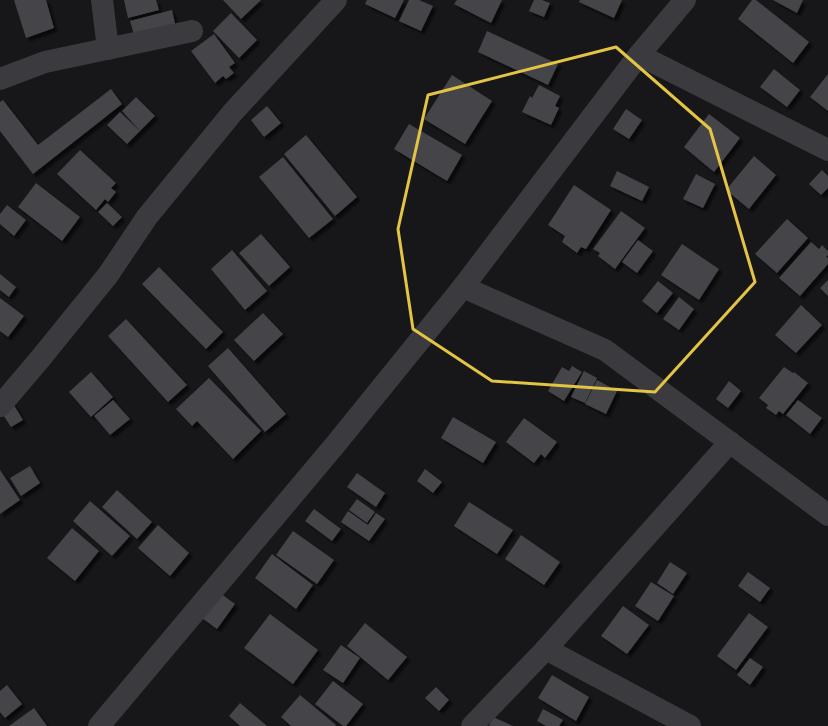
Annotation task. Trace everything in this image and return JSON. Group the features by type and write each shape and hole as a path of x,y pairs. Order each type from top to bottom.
{"street":[{"path":"102,0 108,49"},
{"path":"0,406 108,275 147,217 233,112 336,0"},
{"path":"99,726 335,446 464,287 639,55 686,0"},
{"path":"0,79 45,62 192,31"},
{"path":"639,55 828,150"},
{"path":"464,287 605,350 828,515"},
{"path":"472,726 546,649 730,442"},
{"path":"546,649 690,726"}],"highlighted area":[{"path":"616,47 710,129 755,282 655,392 492,381 413,329 398,229 428,95"}],"building":[{"path":"14,0 46,0 54,28 26,38"},
{"path":"124,0 156,0 159,10 128,18"},
{"path":"223,0 261,0 241,19"},
{"path":"367,0 404,0 395,18 365,4"},
{"path":"409,0 419,0 433,6 421,31 399,21"},
{"path":"457,0 502,0 491,23 454,4"},
{"path":"534,0 542,0 550,3 544,17 529,11"},
{"path":"580,0 622,0 614,18 579,2"},
{"path":"752,0 756,0 809,42 793,63 738,19"},
{"path":"773,0 803,0 797,13"},
{"path":"172,10 176,28 135,38 130,21"},
{"path":"231,13 257,40 239,58 213,31"},
{"path":"487,31 558,64 548,85 478,52"},
{"path":"214,34 235,63 229,67 234,73 226,79 223,76 215,83 191,51"},
{"path":"774,69 800,90 787,107 760,87"},
{"path":"828,74 828,111 810,97"},
{"path":"452,75 492,101 465,144 424,119"},
{"path":"539,85 560,96 555,106 559,108 551,125 522,112 530,96 532,98"},
{"path":"111,89 122,104 33,174 0,131 0,102 3,100 38,145"},
{"path":"136,97 155,116 140,131 122,111"},
{"path":"267,106 281,123 264,137 251,120"},
{"path":"626,109 642,120 629,139 613,129"},
{"path":"120,112 140,131 127,144 107,125"},
{"path":"709,114 740,138 714,172 684,147"},
{"path":"409,124 462,155 447,181 394,149"},
{"path":"306,135 357,197 335,216 284,154"},
{"path":"80,150 116,183 111,188 116,192 108,202 105,199 96,210 57,174"},
{"path":"754,156 776,175 749,209 726,190"},
{"path":"283,157 333,219 309,238 259,177"},
{"path":"822,170 828,176 828,188 821,195 809,184"},
{"path":"617,171 649,187 642,201 610,186"},
{"path":"696,174 715,184 703,208 683,199"},
{"path":"36,183 80,217 62,241 18,207"},
{"path":"574,185 611,210 586,249 581,247 577,253 562,242 565,236 548,225"},
{"path":"107,203 122,217 113,226 98,212"},
{"path":"7,205 26,220 14,236 0,224 0,214"},
{"path":"621,211 645,228 615,269 598,256 600,253 593,249"},
{"path":"787,219 808,238 777,273 755,254"},
{"path":"261,234 290,267 269,286 239,253"},
{"path":"638,240 653,251 637,273 622,262"},
{"path":"811,242 819,249 822,245 828,251 828,255 826,257 828,258 828,264 800,296 779,278"},
{"path":"682,244 719,269 699,300 661,275"},
{"path":"232,250 267,291 245,310 211,269"},
{"path":"159,267 223,332 206,349 142,284"},
{"path":"0,274 16,287 9,297 0,290"},
{"path":"828,280 828,296 820,288"},
{"path":"658,281 673,293 657,313 642,301"},
{"path":"679,297 694,309 679,330 663,319"},
{"path":"0,298 24,316 8,337 0,331"},
{"path":"801,305 822,325 796,353 775,335"},
{"path":"263,313 283,334 254,361 234,340"},
{"path":"126,319 187,385 168,402 108,336"},
{"path":"228,348 286,414 265,432 208,366"},
{"path":"572,366 582,372 564,401 548,391 562,367 569,371"},
{"path":"784,367 793,373 794,372 808,383 783,414 779,411 776,415 766,408 768,405 759,398"},
{"path":"584,371 597,378 585,403 571,397"},
{"path":"91,372 113,397 91,417 69,392"},
{"path":"209,378 261,431 233,459 197,421 192,426 176,409"},
{"path":"597,380 617,391 606,414 585,404"},
{"path":"729,381 741,391 728,408 716,399"},
{"path":"113,400 130,419 110,435 94,416"},
{"path":"798,400 822,418 810,434 786,415"},
{"path":"12,402 23,420 11,427 0,410"},
{"path":"453,417 496,442 483,463 441,438"},
{"path":"524,418 557,442 545,458 541,454 534,463 506,442"},
{"path":"30,466 40,483 21,496 10,478"},
{"path":"425,469 442,482 433,493 417,481"},
{"path":"0,470 20,500 0,514"},
{"path":"357,473 385,493 376,507 347,487"},
{"path":"117,490 152,522 137,539 102,507"},
{"path":"357,499 375,512 367,523 349,510"},
{"path":"90,501 130,536 112,556 73,521"},
{"path":"469,502 513,530 497,554 454,526"},
{"path":"314,509 341,529 332,541 305,521"},
{"path":"348,511 368,525 376,513 385,519 369,541 341,522"},
{"path":"158,525 189,553 170,576 138,548"},
{"path":"72,528 99,551 75,581 47,558"},
{"path":"293,531 334,560 317,584 276,555"},
{"path":"521,535 560,562 544,585 505,559"},
{"path":"272,554 313,585 296,609 255,578"},
{"path":"670,562 687,573 673,594 657,583"},
{"path":"748,572 770,588 760,602 738,586"},
{"path":"651,582 674,596 658,621 635,606"},
{"path":"220,593 235,604 217,629 202,618"},
{"path":"623,606 649,625 627,654 601,636"},
{"path":"749,613 768,627 736,670 717,656"},
{"path":"270,614 318,650 293,684 244,648"},
{"path":"365,623 407,657 388,680 347,646"},
{"path":"341,645 360,658 343,683 323,670"},
{"path":"750,658 763,667 750,685 737,675"},
{"path":"552,675 589,697 576,721 538,698"},
{"path":"333,681 363,704 346,726 343,726 315,704"},
{"path":"7,685 22,704 5,718 0,712 0,691"},
{"path":"436,687 449,700 439,711 425,698"},
{"path":"300,695 336,725 291,726 281,717"},
{"path":"240,703 267,726 240,726 229,716"},
{"path":"34,708 47,726 9,726"},
{"path":"543,709 563,720 559,726 546,726 537,721"},
{"path":"493,717 513,726 489,726"}]}
